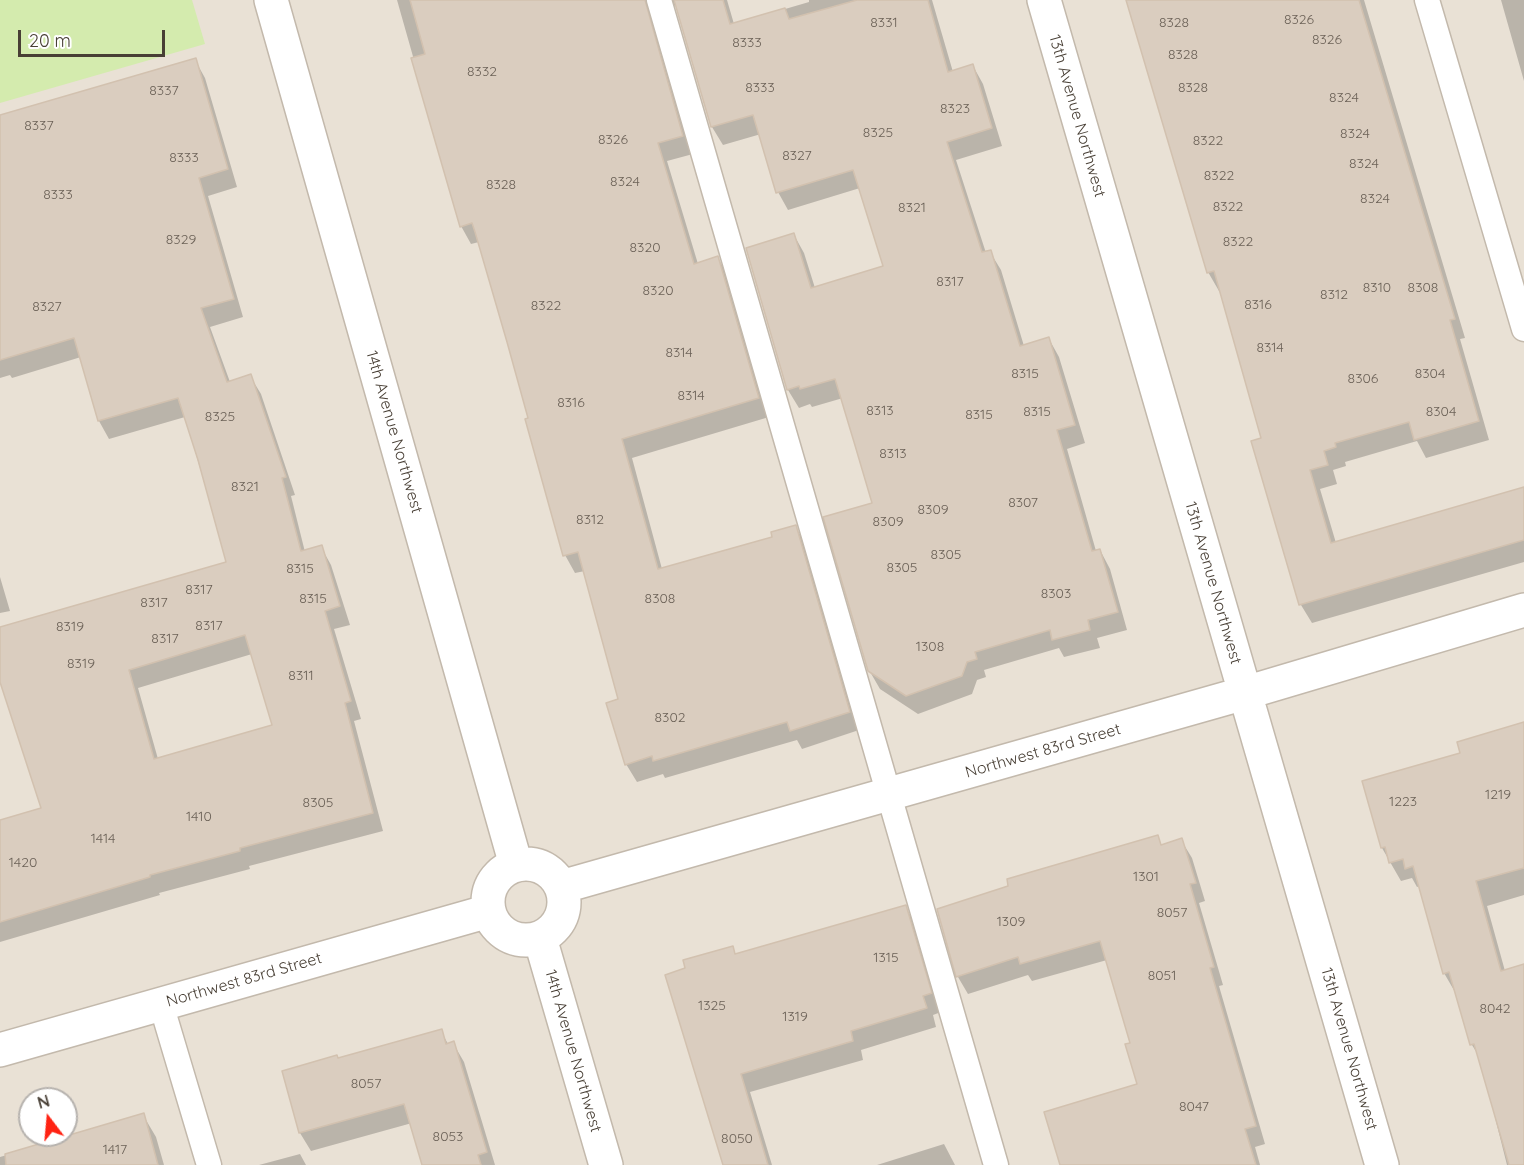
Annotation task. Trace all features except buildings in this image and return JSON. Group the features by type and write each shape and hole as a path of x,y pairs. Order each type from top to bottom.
{"street":[{"name":"14th Avenue Northwest","path":"271,0 516,865"},
{"name":"13th Avenue Northwest","path":"1044,0 1382,1165"},
{"name":"Northwest 83rd Street","path":"561,886 890,795 1524,610"},
{"path":"538,864 556,877 561,886 564,896 562,916 556,925 540,938 529,940 508,936 492,921 487,901 493,882 499,874 516,865 538,864"},
{"name":"Northwest 83rd Street","path":"0,1050 489,911"},
{"name":"14th Avenue Northwest","path":"540,938 606,1165"}],"lane":[{"path":"658,0 996,1165"},
{"path":"1427,0 1524,329"},
{"path":"162,1004 209,1165"}],"shaded area":[{"path":"0,0 1524,0 1524,1165 0,1165"}],"green space":[{"path":"0,0 192,0 205,44 0,103"}]}
